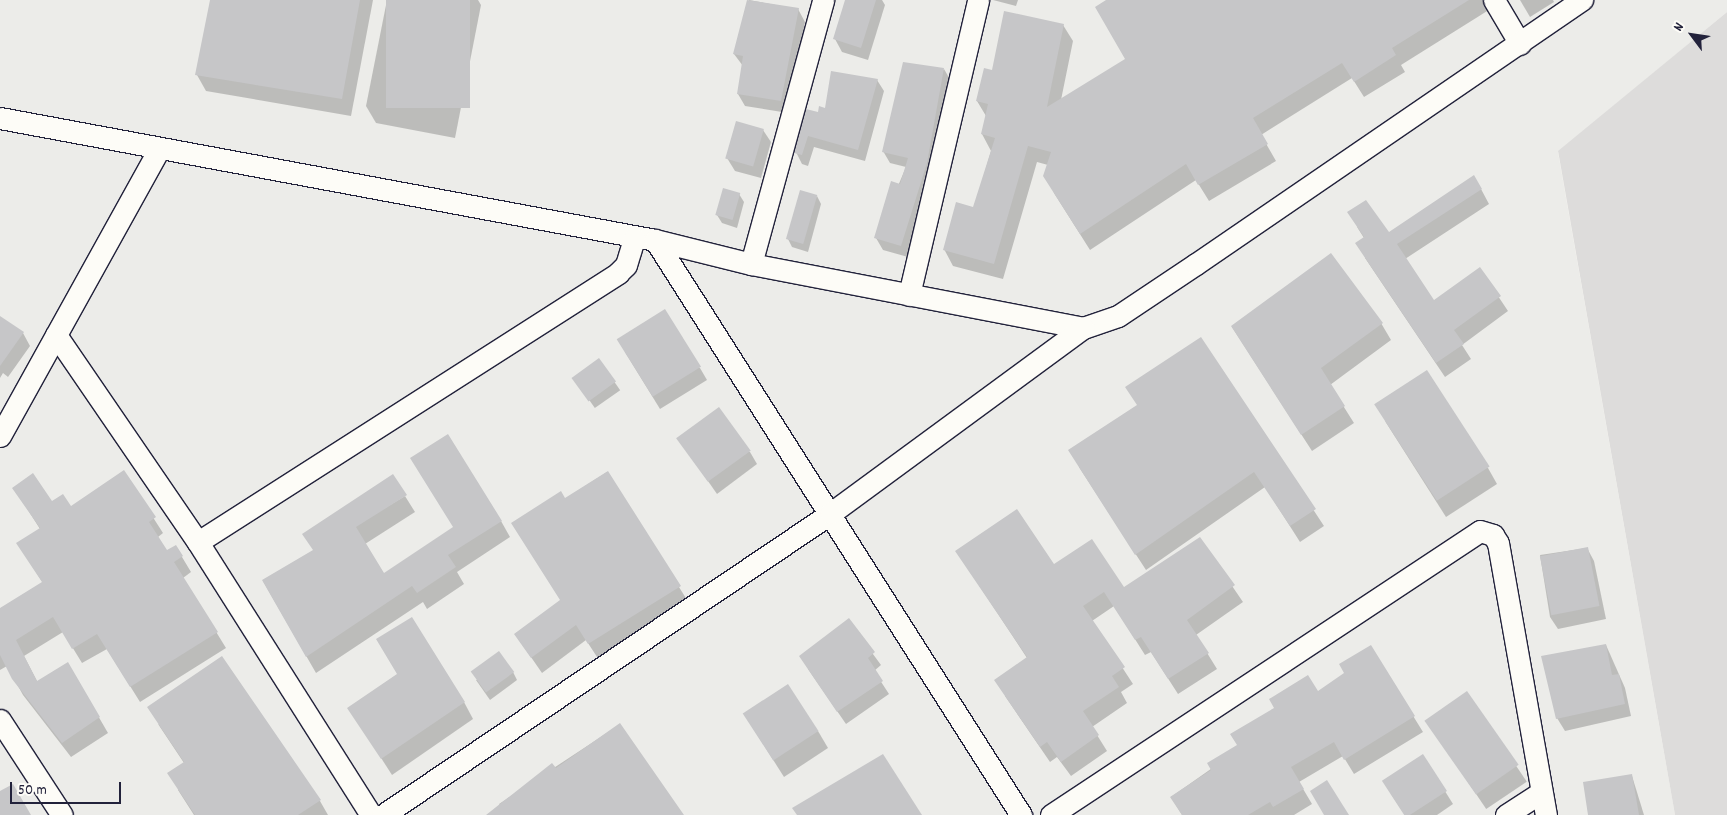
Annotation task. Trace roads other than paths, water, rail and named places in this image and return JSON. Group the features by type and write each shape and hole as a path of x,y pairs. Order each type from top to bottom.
{"lane":[{"path":"751,264 823,0"},
{"path":"909,295 978,0"},
{"path":"1494,0 1520,44"},
{"path":"0,118 644,239 751,264 1083,328 1098,326 1141,300 1520,44 1582,0"},
{"path":"0,436 159,149"},
{"path":"644,239 831,513 1020,815"},
{"path":"198,542 618,273 644,239"},
{"path":"383,815 831,513 1083,328"},
{"path":"56,335 198,542 371,815"},
{"path":"1051,815 1480,531 1493,535 1498,544 1540,793 1546,815"},
{"path":"0,720 62,815"},
{"path":"1506,815 1540,793"}]}
